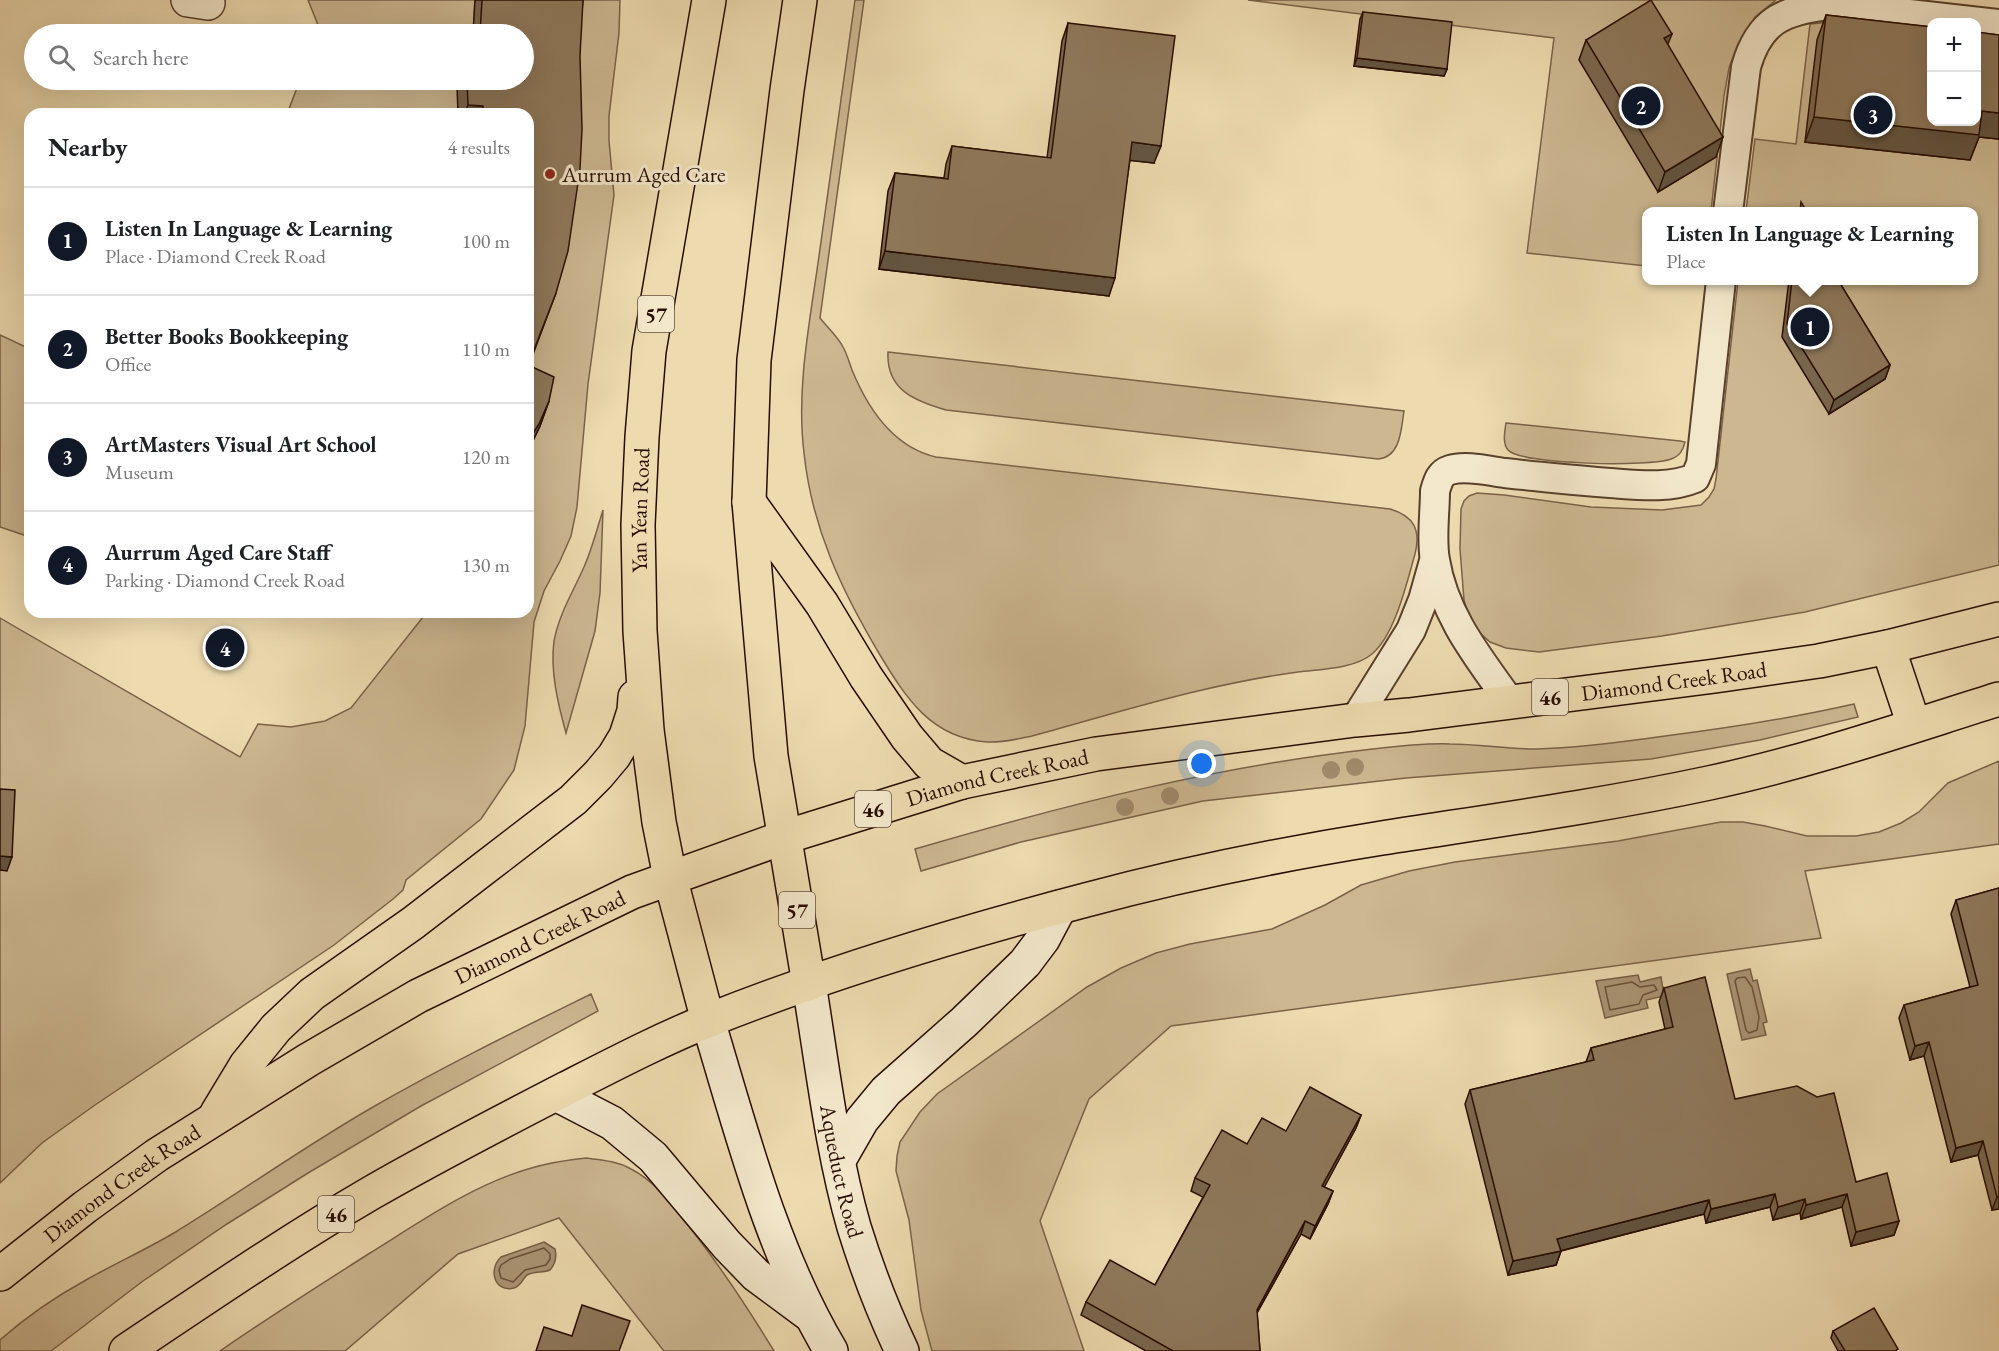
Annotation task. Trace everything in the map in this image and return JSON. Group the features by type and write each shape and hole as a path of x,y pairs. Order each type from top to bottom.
{"main road":[{"name":"Yan Yean Road","path":"708,1021 670,877 659,822 647,730 640,631 638,525 649,351 709,0"},
{"name":"57","path":"800,0 754,360 749,502 771,756 808,984"},
{"path":"749,502 822,604 866,677 907,737 929,763 962,782"},
{"name":"Diamond Creek Road","path":"0,1274 85,1207 158,1155 299,1065 418,996 613,901 670,877 785,837 962,782 1096,754 1819,661 1888,647 1999,619"},
{"path":"213,1119 246,1065 276,1028 312,994 413,923 557,813 603,769 626,736 634,711 640,631"},
{"path":"1888,647 1914,725"},
{"name":"46","path":"126,1351 284,1246 454,1146 708,1021 808,984 912,950 1060,907 1243,864 1353,843 1607,802 1708,783 1809,759 1999,699"},
{"path":"839,1160 862,1120 886,1091 964,1022 1025,963 1043,939 1060,907"},
{"name":"Aqueduct Road","path":"808,984 839,1160 854,1226 871,1278 902,1351"},
{"path":"708,1021 760,1190 810,1315 831,1351"},
{"path":"556,1094 612,1123 653,1157 756,1275 810,1315"}],"lane":[{"path":"1729,207 1746,67 1751,46 1765,29 1781,17 1805,8 1828,5 1999,24"},
{"path":"1355,720 1411,630 1423,600 1434,559 1435,491 1443,473 1452,469 1472,469 1570,480 1651,485 1672,484 1695,478 1701,464 1720,285"},
{"path":"1434,559 1444,599 1455,621 1510,702"}],"shaded area":[{"path":"308,0 475,0 474,24 318,24"},
{"path":"575,0 620,0 619,33 609,116 614,195 588,384 577,507 571,536 544,591 534,622 525,726 514,770 481,819 406,880 403,890 393,899 334,945 42,1143 0,1183 0,618 240,757 258,724 291,727 325,721 351,708 422,618 534,618 534,320"},
{"path":"855,0 864,0 820,318 841,343 858,385 874,412 907,445 936,457 1390,509 1398,512 1414,525 1417,545 1394,621 1372,654 1356,663 1230,684 1032,736 998,742 967,739 950,733 922,713 911,700 866,631 841,583 814,508 808,481 802,429 805,354"},
{"path":"1248,0 1776,0 1755,17 1738,44 1729,68 1711,207 1642,207 1642,266 1527,253 1554,38"},
{"path":"1832,22 1927,117 1927,126 1981,126 1981,104 1999,40 1999,565 1805,612 1662,636 1539,652 1506,648 1490,642 1469,618 1464,600 1460,549 1461,509 1464,501 1477,493 1591,507 1662,510 1701,505 1714,489 1716,479 1738,285 1978,285 1978,207 1746,207 1755,139 1796,144 1810,24"},
{"path":"296,90 466,90 460,108 289,108"},
{"path":"0,335 24,346 24,535 0,527"},
{"path":"888,352 1404,411 1401,434 1396,448 1386,457 1378,459 946,410 913,398 897,385 889,365"},
{"path":"1506,423 1685,442 1677,456 1659,462 1614,464 1560,462 1518,455 1508,450 1504,440"},
{"path":"603,510 600,593 595,631 566,733 554,676 554,641 563,612 590,553"},
{"path":"1854,704 1858,717 1760,740 1651,759 1406,778 1203,801 1021,842 921,871 915,849 1028,817 1142,789 1315,756 1431,744 1536,749 1585,746 1737,726"},
{"path":"1999,761 1999,844 1805,871 1821,938 1171,1026 1089,1099 1040,1221 1084,1351 932,1351 921,1310 909,1220 896,1171 900,1142 920,1112 937,1094 1087,987 1121,968 1156,953 1190,944 1272,929 1325,905 1361,885 1409,871 1455,862 1618,841 1721,822 1743,822 1807,836 1856,836 1879,832 1919,812 1948,783"},
{"path":"591,994 598,1011 421,1106 308,1173 143,1281 51,1351 0,1351 0,1340 30,1315 63,1293 174,1233 373,1107"},
{"path":"586,1158 626,1166 660,1191 719,1267 774,1351 664,1351 559,1218 458,1254 345,1351 220,1351 370,1253 466,1195 528,1169"}],"water":[{"path":"1750,969 1753,981 1757,980 1767,1022 1763,1023 1766,1035 1742,1040 1727,974"},
{"path":"1638,975 1640,982 1661,977 1664,996 1646,1000 1648,1008 1605,1018 1596,981"},
{"path":"544,1242 555,1249 556,1260 550,1270 527,1275 514,1288 507,1289 498,1284 494,1273 501,1257"}],"building":[{"name":"Aurrum Aged Care","path":"482,0 583,0 580,56 582,129 580,169 568,251 556,293 534,350 534,108 483,108 483,106 468,105 467,90 534,90 534,24 481,24"},
{"path":"1651,0 1672,34 1664,38 1723,137 1665,172 1586,40"},
{"path":"1363,12 1452,22 1447,69 1357,58"},
{"path":"1826,15 1927,26 1927,126 1980,126 1979,135 1814,117"},
{"path":"1068,23 1175,36 1161,146 1132,142 1115,278 885,251 895,173 948,179 952,146 1051,158"},
{"path":"1981,33 1999,35 1999,113 1982,111 1981,119"},
{"path":"1791,285 1841,285 1890,365 1834,400 1787,324"},
{"path":"534,368 554,377 549,401 534,432"},
{"path":"0,789 15,790 12,857 0,856"},
{"path":"1999,888 1999,1197 1997,1197 1983,1141 1956,1148 1929,1042 1915,1046 1904,1005 1978,985 1956,900"},
{"path":"1705,977 1735,1099 1797,1086 1817,1097 1834,1093 1856,1182 1887,1173 1899,1221 1856,1232 1847,1194 1806,1205 1805,1199 1778,1207 1775,1194 1711,1209 1709,1200 1557,1239 1561,1251 1513,1261 1470,1090 1594,1060 1591,1048 1673,1027 1664,988"},
{"path":"1310,1087 1361,1115 1322,1186 1333,1191 1315,1226 1305,1221 1257,1310 1260,1351 1173,1351 1086,1302 1110,1260 1155,1285 1210,1185 1195,1178 1222,1130 1247,1144 1262,1118 1286,1131"},
{"path":"582,1305 630,1321 619,1351 536,1351 544,1327 572,1336"},
{"path":"1874,1308 1898,1349 1895,1351 1845,1351 1833,1331"}],"place":[{"name":"Better Books Bookkeeping","path":"1641,106"},
{"name":"ArtMasters Visual Art School","path":"1873,115"},
{"name":"Aurrum Aged Care","path":"550,174"},
{"name":"Listen In Language & Learning","path":"1810,327"},
{"name":"Aurrum Aged Care Staff","path":"225,648"}]}
